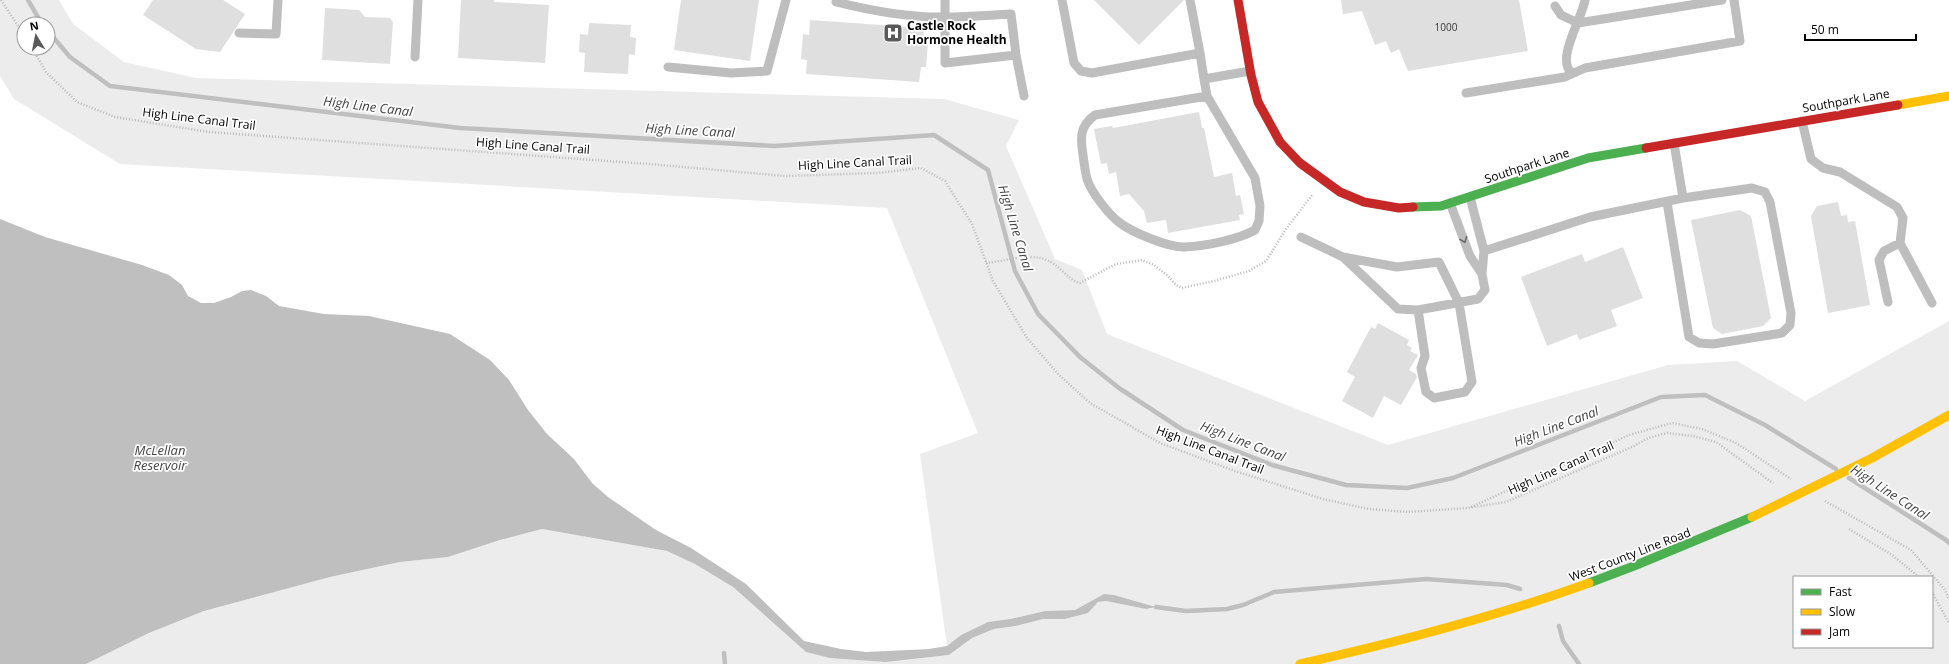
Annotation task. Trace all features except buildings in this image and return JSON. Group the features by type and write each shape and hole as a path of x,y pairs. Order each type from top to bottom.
{"street":[{"name":"Southpark Lane","path":"1238,0 1250,71 1258,102 1280,142 1300,163 1340,192 1364,202 1400,208 1441,206 1588,158 1949,96"},
{"name":"West County Line Road","path":"1300,664 1421,636 1562,593 1620,573 1687,547 1809,491 1884,453 1949,416"}],"lane":[{"path":"415,57 418,0"},
{"path":"668,67 731,73 766,71 786,0"},
{"path":"837,0 836,2 900,14 945,17 1011,14 1016,56 1024,96"},
{"path":"945,0 945,63 1016,56"},
{"path":"1062,0 1074,64 1081,71 1092,73 1200,53"},
{"path":"1190,0 1208,96 1255,178 1260,206 1259,221 1255,230 1242,237 1183,247 1162,242 1135,232 1119,222 1092,190 1087,180 1081,141 1086,122 1095,115 1208,96"},
{"path":"1572,73 1569,70 1566,59 1569,45 1583,12 1585,0"},
{"path":"1554,6 1561,15 1578,23 1722,0"},
{"path":"1466,93 1565,77 1585,68 1740,41 1734,0"},
{"path":"239,33 276,34 275,2"},
{"path":"1204,79 1250,71"},
{"path":"1802,121 1810,159 1823,168 1840,172 1896,207 1903,218 1900,243 1932,303"},
{"path":"1674,144 1683,198"},
{"path":"1484,251 1590,217 1683,198 1752,188 1765,192 1770,202 1791,314 1790,325 1782,333 1713,344 1699,344 1689,337 1667,202"},
{"path":"1343,257 1398,309 1418,310 1478,299 1485,290 1482,274 1484,251 1470,197"},
{"path":"1450,203 1470,256 1482,274"},
{"path":"1301,237 1343,257 1398,267 1439,262 1459,303 1472,382 1465,392 1434,398 1426,392 1421,368 1425,356 1418,310"},
{"path":"1888,302 1879,260 1884,251 1900,243"}],"path":[{"path":"1,0 16,23"},
{"name":"High Line Canal Trail","path":"37,56 46,72 77,102 115,117 209,132 642,163 785,176 877,173 921,168 945,181 972,224 992,281 1028,338 1059,375 1090,403 1160,443 1235,471 1323,499 1369,509 1408,512 1467,508 1506,502 1648,438 1667,433 1692,436 1716,442 1773,483"},
{"path":"986,263 1019,258"},
{"path":"1467,508 1629,435 1672,423 1681,423 1702,429 1736,443 1809,491 1911,550 1945,590 1949,600"},
{"path":"1848,529 1892,555 1918,576"},
{"path":"1933,594 1949,624"}],"shaded area":[{"path":"0,0 59,0 73,24 124,62 196,78 944,99 1019,120 1006,146 1055,259 1082,270 1107,334 1388,445 1668,365 1737,361 1805,401 1949,321 1949,664 86,664 149,633 204,611 330,577 400,562 448,557 500,540 542,529 667,551 695,564 733,587 806,652 886,662 949,655 972,638 994,629 1016,626 1043,619 1065,619 1088,613 1098,602 1106,601 1146,609 1156,607 1114,595 1104,594 1075,610 1045,611 1010,619 988,622 961,635 947,646 920,454 978,433 887,208 120,164 14,99 0,76"}],"water":[{"name":"McLellan Reservoir","path":"0,219 45,237 142,265 169,275 182,285 188,296 201,303 214,303 242,291 251,290 266,296 279,306 324,314 369,316 450,334 490,360 509,380 528,410 547,434 574,459 592,483 608,497 656,530 691,548 746,584 804,641 841,649 866,652 929,649 947,646 961,635 988,622 1010,619 1045,611 1075,610 1104,594 1114,595 1156,607 1146,609 1106,601 1098,602 1088,613 1065,619 1043,619 1016,626 994,629 972,638 949,655 886,662 830,658 806,652 733,587 695,564 667,551 542,529 500,540 448,557 400,562 330,577 204,611 149,633 86,664 0,664"}],"waterway":[{"name":"High Line Canal","path":"28,0 37,16"},
{"name":"High Line Canal","path":"56,40 70,57 110,86 460,128 775,146 934,135 988,170 1015,271 1038,314 1080,357 1119,388 1183,430 1272,465 1346,485 1407,488 1453,478 1661,397 1705,395 1765,425 1836,469"},
{"name":"High Line Canal","path":"1849,478 1949,543"},
{"path":"1156,607 1186,611 1227,609 1243,605 1274,592 1426,579 1507,585 1520,589"},
{"path":"1559,626 1563,641 1579,664"},
{"path":"724,653 725,664"}],"traffic: fast":[{"path":"1413,207 1441,206 1588,158 1646,148"},
{"path":"1589,583 1752,517"}],"traffic: slow":[{"path":"1898,105 1949,96"},
{"path":"1752,517 1872,458 1949,415"},
{"path":"1300,664 1373,647 1482,618 1589,583"}],"traffic: jam":[{"path":"1238,0 1251,75 1258,102 1280,142 1300,163 1340,192 1364,202 1399,208 1413,207"},
{"path":"1646,148 1898,105"}],"place":[{"name":"Castle Rock Hormone Health","path":"893,33"}]}
